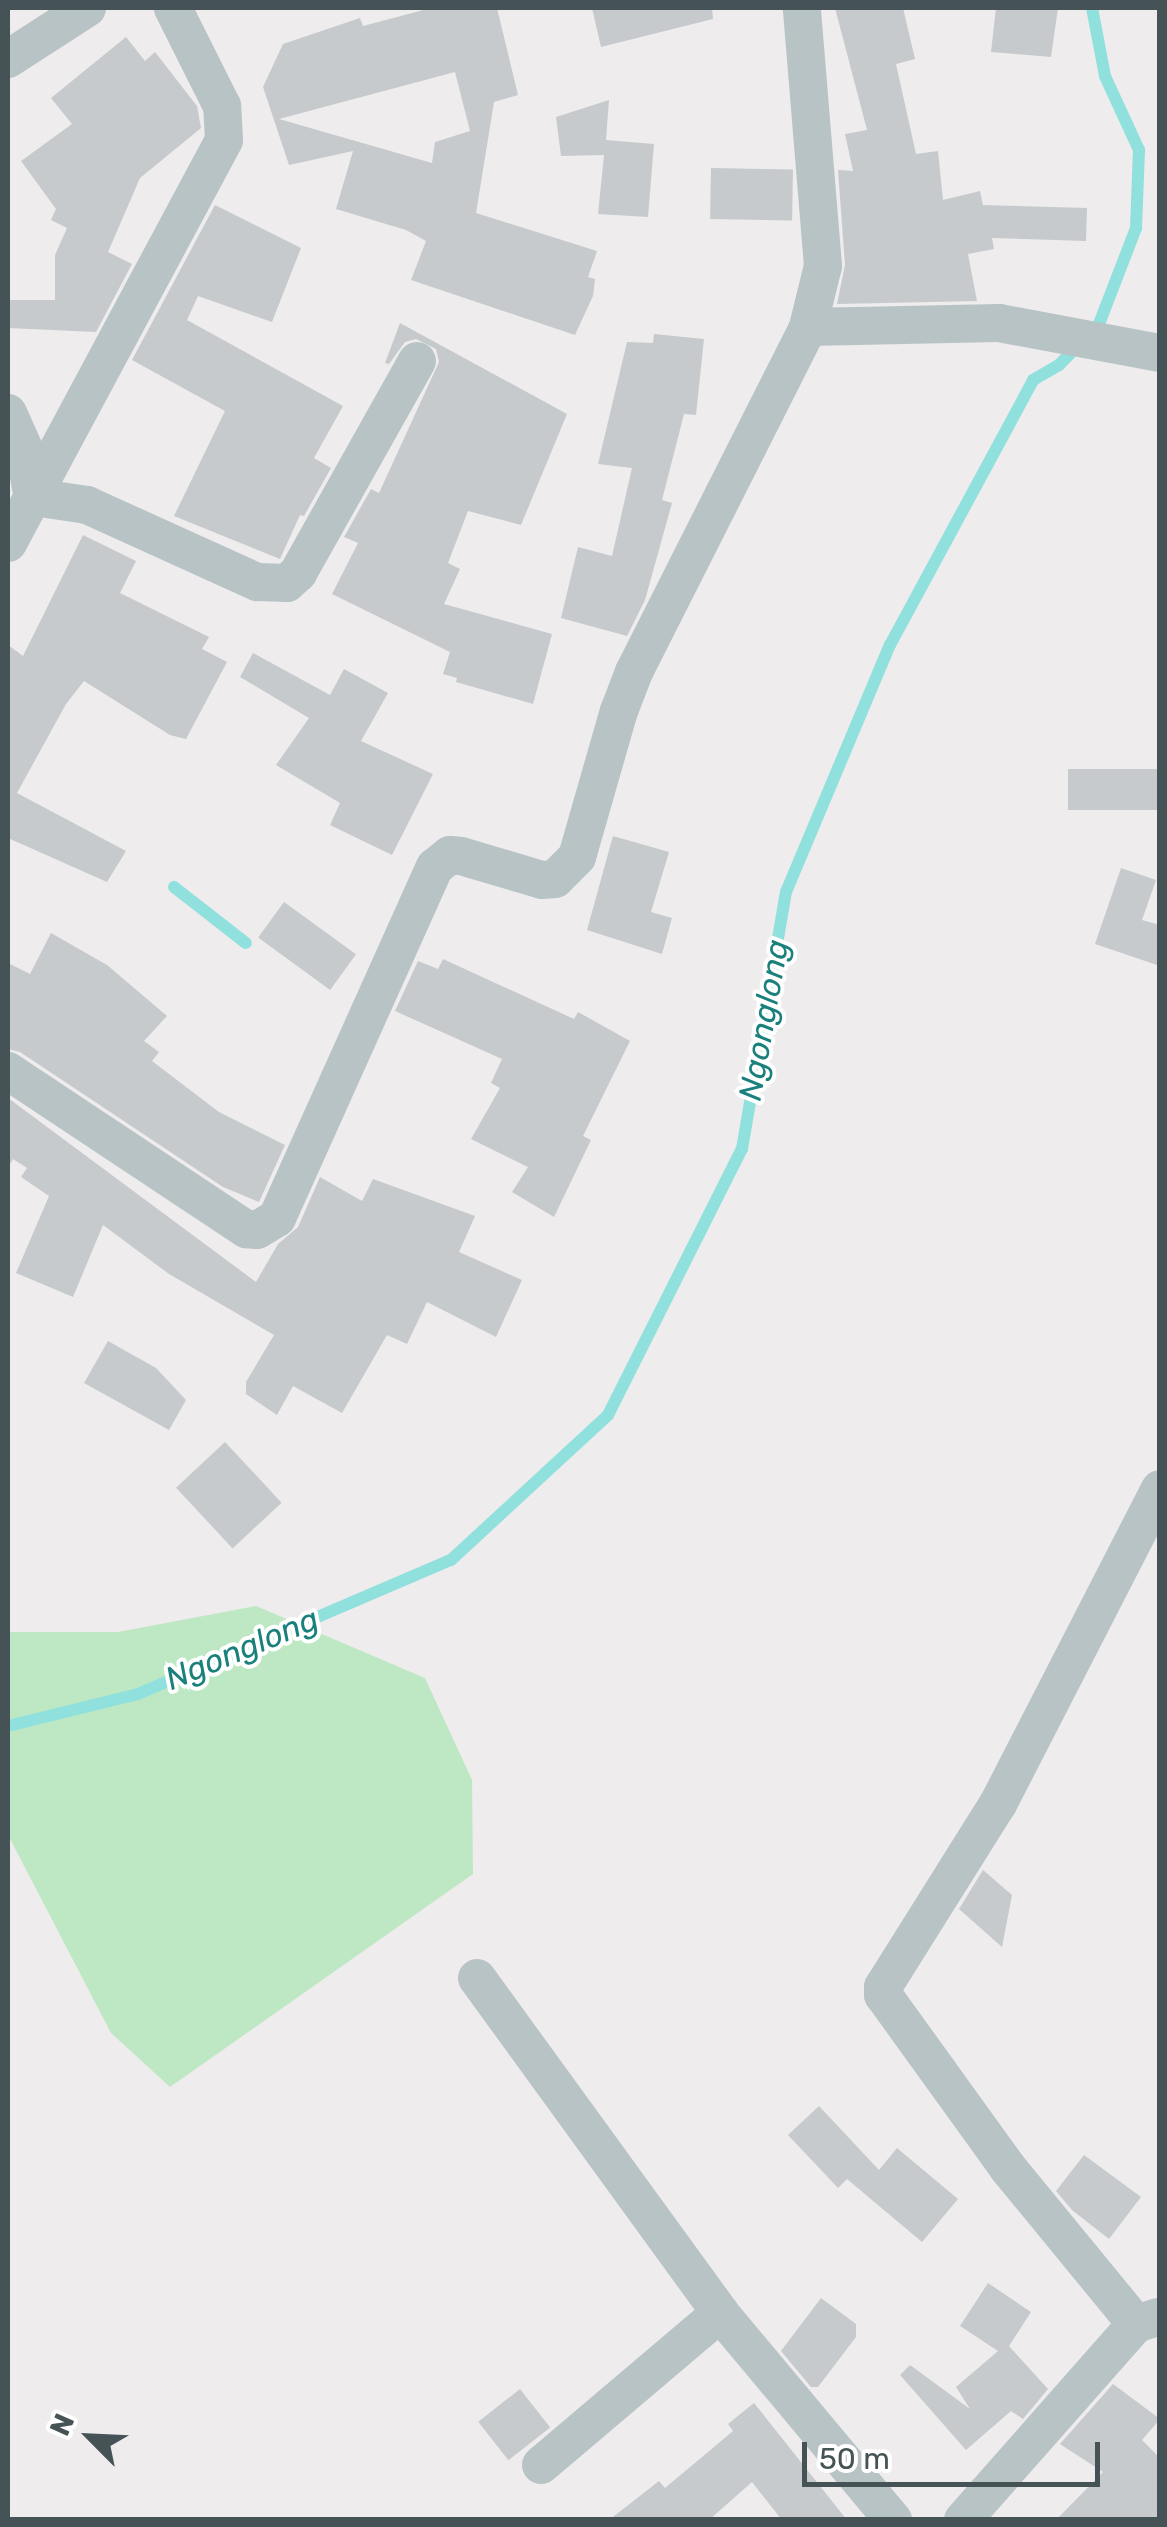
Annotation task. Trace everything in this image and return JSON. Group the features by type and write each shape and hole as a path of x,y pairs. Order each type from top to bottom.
{"street":[{"path":"8,59 87,8"},
{"path":"8,542 224,140 222,106 173,8"},
{"path":"8,1071 246,1229 257,1230 276,1218 434,867 450,855 461,856 542,880 555,879 577,857 618,711 634,672 808,327 823,266 802,8"},
{"path":"808,327 999,322 1160,353"},
{"path":"33,497 87,506 258,582 287,583 298,573 418,360"},
{"path":"8,412 22,447 33,497"},
{"path":"963,2520 1148,2321 1008,2168 883,1995 883,1986 998,1804 1160,1489"},
{"path":"478,1978 720,2313 893,2520"},
{"path":"540,2465 720,2313"}],"green space":[{"path":"256,1606 425,1678 472,1780 473,1874 170,2087 111,2033 8,1835 8,1632 118,1632"}],"building":[{"path":"431,8 497,8 518,95 494,102 476,213 597,251 588,277 595,279 593,296 575,335 411,280 426,241 406,230 336,209 353,151 289,165 263,87 283,44 360,18 363,26","holes":["455,72 470,131 435,142 432,163 279,119"]},
{"path":"592,8 712,8 713,19 601,47"},
{"path":"835,8 903,8 915,59 896,64 916,154 938,151 943,200 980,191 983,205 1087,208 1086,241 992,238 994,249 968,254 977,301 837,304 845,265 838,170 853,171 845,134 867,130"},
{"path":"996,8 1058,8 1051,57 991,52"},
{"path":"126,37 145,61 155,52 197,106 201,128 140,178 108,252 132,264 96,332 8,328 8,300 55,300 55,255 67,228 51,220 56,209 21,161 72,124 51,98"},
{"path":"609,100 606,140 654,144 648,217 598,214 604,155 561,156 556,117"},
{"path":"711,168 793,169 792,220 710,219"},
{"path":"215,205 301,248 272,322 198,296 187,320 343,406 314,458 331,468 304,516 300,515 280,559 174,516 225,411 132,360"},
{"path":"400,323 567,414 521,525 468,511 448,563 460,569 444,604 552,634 533,704 456,682 457,678 443,674 450,652 332,594 358,543 344,537 371,489 379,493 439,362 436,349 416,339 405,342 389,364 385,363"},
{"path":"654,334 704,339 696,415 684,414 662,500 672,503 645,600 627,636 561,618 578,547 612,556 632,468 598,464 627,342 653,343"},
{"path":"83,535 136,561 120,593 209,637 202,649 227,662 186,739 170,735 84,681 66,704 17,793 126,851 107,882 8,838 8,645 23,656"},
{"path":"253,653 330,695 344,669 388,693 361,741 433,774 392,855 330,825 340,803 276,765 309,718 240,677"},
{"path":"1068,769 1160,769 1160,810 1068,810"},
{"path":"613,836 669,852 651,912 672,918 662,954 587,930"},
{"path":"1121,868 1156,880 1142,920 1160,925 1160,966 1095,944"},
{"path":"284,902 356,954 330,990 258,938"},
{"path":"51,933 107,965 167,1016 144,1041 159,1052 152,1061 219,1112 285,1145 259,1202 223,1187 20,1052 8,1049 8,963 30,974"},
{"path":"443,959 574,1019 578,1012 630,1041 583,1136 591,1140 554,1217 512,1192 528,1167 471,1139 500,1088 491,1083 502,1059 395,1011 418,961 438,969"},
{"path":"8,1098 256,1282 278,1244 298,1227 320,1177 362,1201 373,1179 475,1216 459,1252 522,1280 496,1337 427,1302 407,1344 387,1335 342,1413 293,1386 277,1415 246,1394 246,1382 274,1335 169,1274 103,1225 73,1297 16,1273 49,1196 21,1177 27,1168 13,1159 8,1168"},
{"path":"108,1341 156,1368 186,1400 169,1430 84,1383"},
{"path":"225,1442 282,1503 233,1548 176,1488"},
{"path":"983,1870 1012,1895 1002,1947 959,1909"},
{"path":"819,2106 879,2170 897,2148 958,2199 922,2242 847,2179 838,2188 788,2135"},
{"path":"1084,2155 1141,2197 1109,2239 1072,2210 1056,2191"},
{"path":"988,2283 1031,2312 1009,2346 1048,2389 1023,2419 1011,2411 966,2450 900,2375 910,2365 970,2409 956,2387 998,2351 960,2326"},
{"path":"821,2298 856,2324 856,2337 818,2387 811,2387 781,2351"},
{"path":"1113,2384 1160,2419 1142,2440 1160,2458 1160,2520 1056,2520 1103,2472 1060,2444"},
{"path":"520,2389 550,2428 508,2460 478,2422"},
{"path":"754,2403 847,2520 782,2520 752,2482 709,2520 609,2520 659,2481 665,2488 733,2431 728,2424"}],"waterway":[{"name":"Ngonglong","path":"8,1726 138,1694 451,1560 608,1415 742,1149 786,892 890,645 1033,380 1059,365 1099,324 1136,228 1139,150 1105,76 1092,8"},
{"path":"174,887 246,943"}]}
